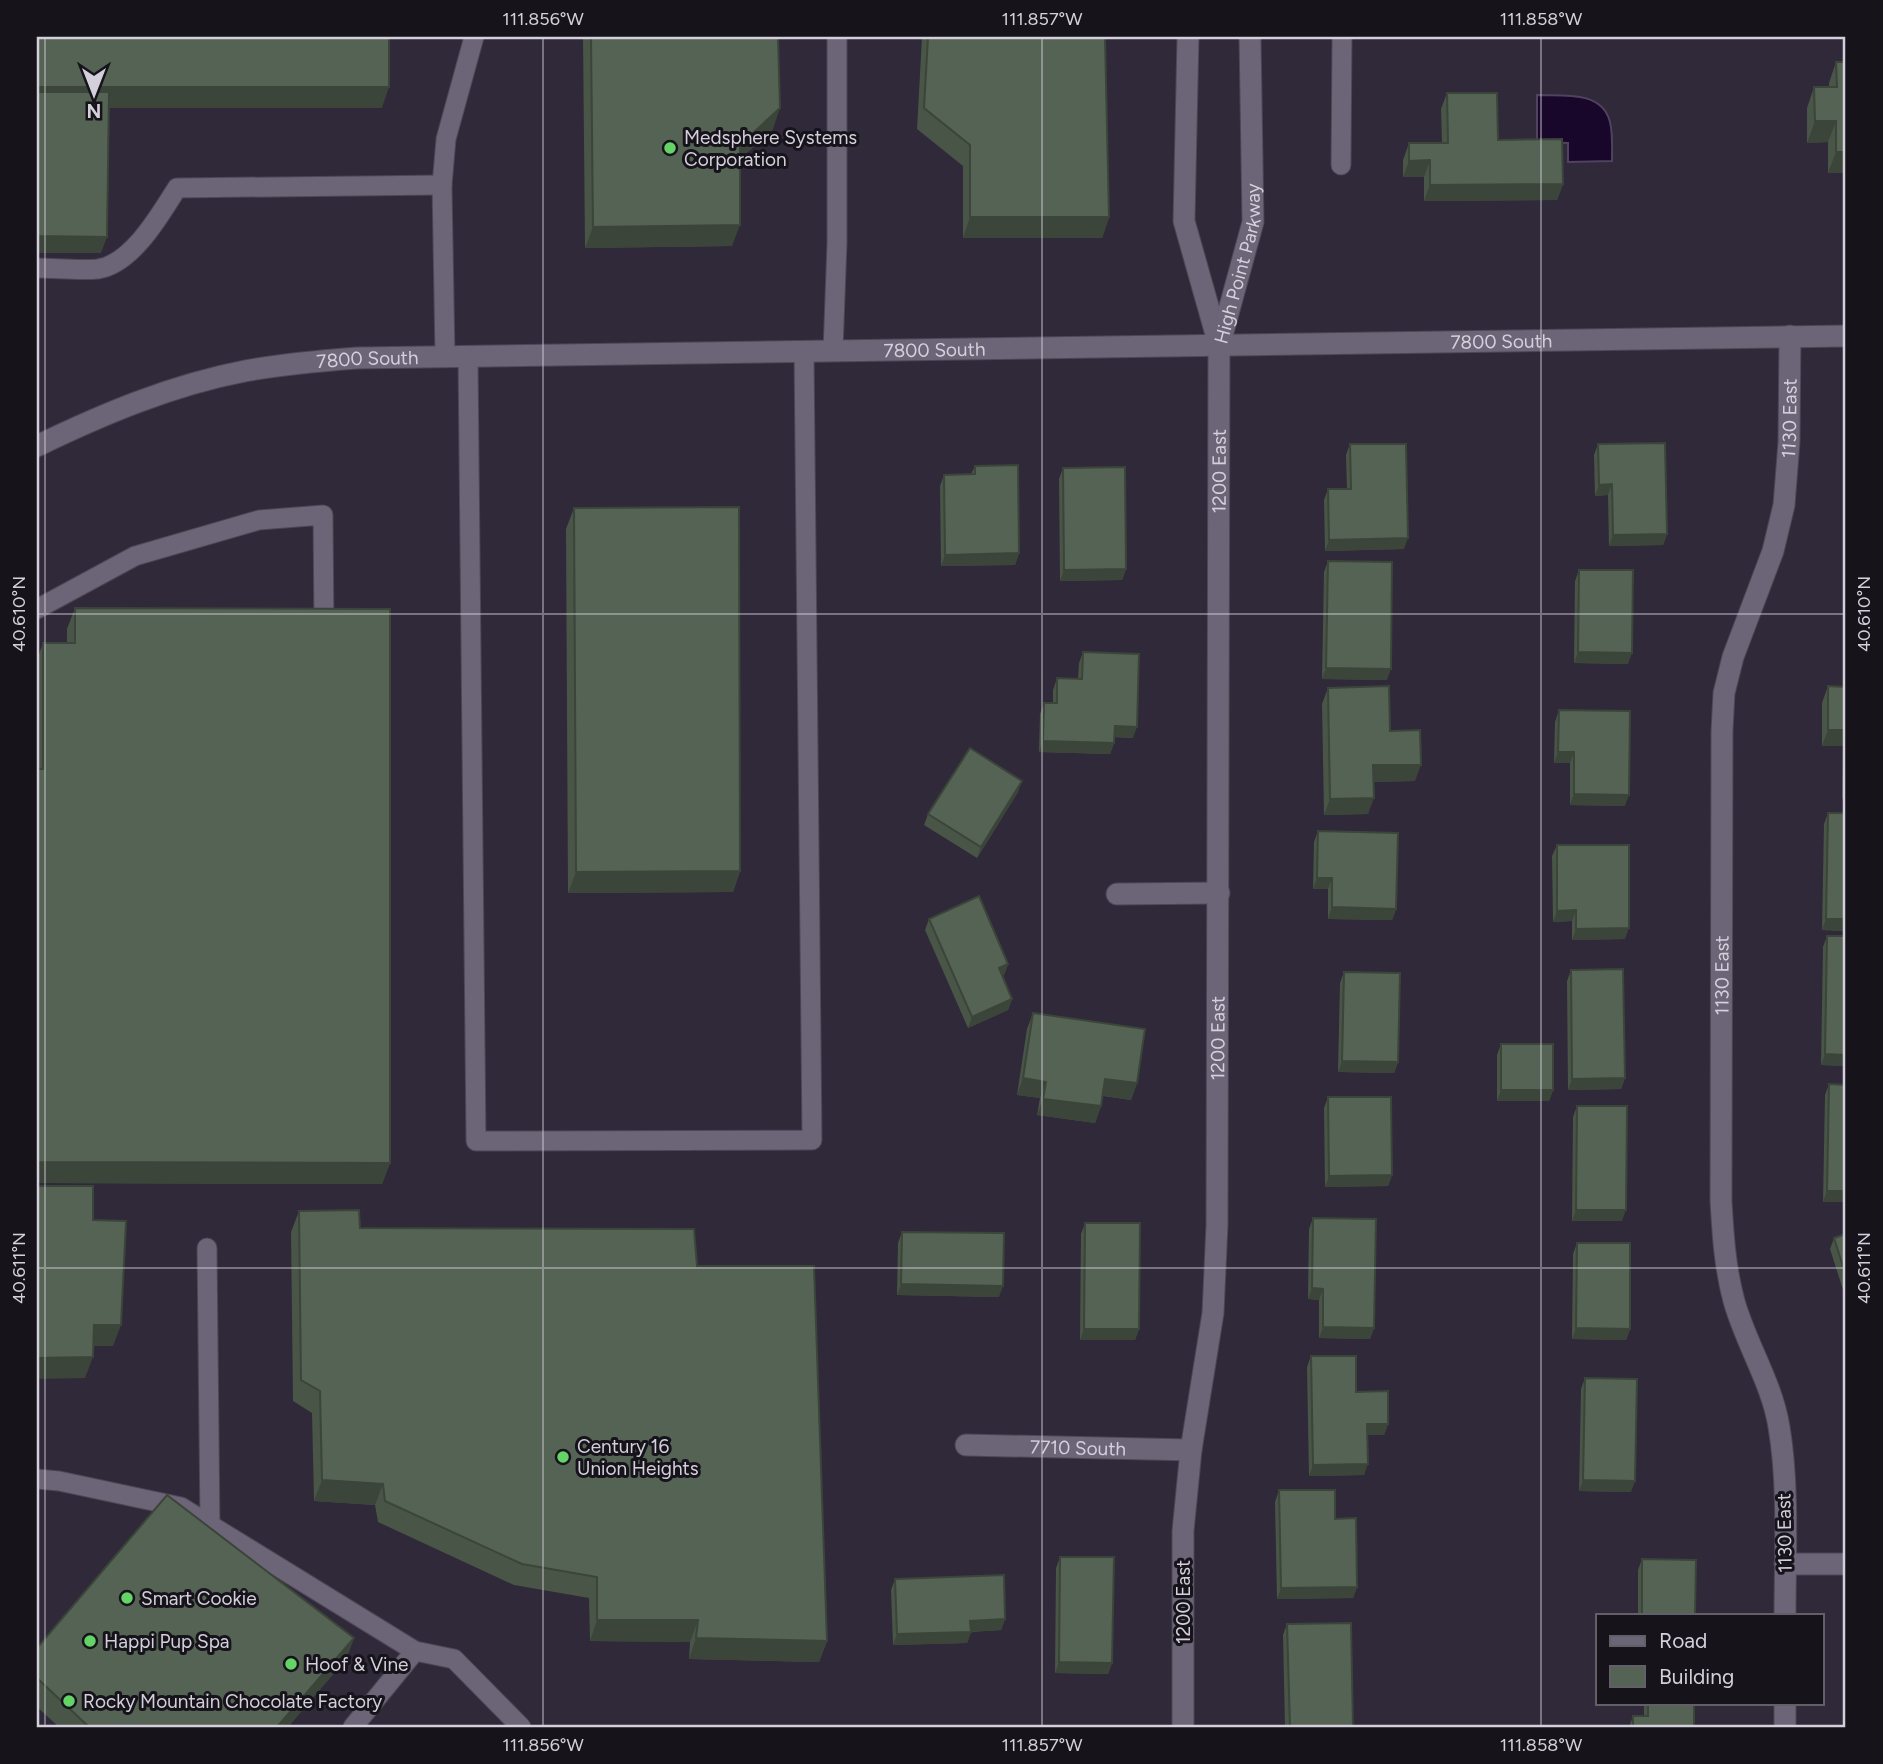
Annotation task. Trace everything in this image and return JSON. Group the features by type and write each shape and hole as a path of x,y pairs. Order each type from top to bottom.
{"street":[{"name":"High Point Parkway","path":"1188,37 1184,221 1219,345"},
{"name":"High Point Parkway","path":"1219,345 1253,222 1250,37"},
{"name":"1130 East","path":"1785,1614 1784,1494 1779,1426 1757,1358 1734,1303 1724,1252 1721,1200 1721,731 1724,693 1733,657 1773,551 1784,505 1789,442 1790,336"},
{"name":"7800 South","path":"37,446 119,408 183,387 243,372 302,362 357,358 1846,336"},
{"name":"1200 East","path":"1183,1727 1184,1531 1191,1450 1213,1313 1217,1225 1219,345"},
{"path":"1117,894 1219,893"},
{"name":"7710 South","path":"965,1445 1191,1450"},
{"path":"1785,1564 1846,1564"},
{"path":"1785,1704 1785,1727"}],"lane":[{"path":"445,356 442,185 446,139 474,37"},
{"path":"833,351 837,243 837,37"},
{"path":"1341,165 1342,37"},
{"path":"37,268 99,269 119,261 139,242 177,188 442,185"},
{"path":"468,356 476,1141 812,1140 803,351"},
{"path":"37,609 135,556 259,520 323,515 324,630"},
{"path":"207,1248 210,1526"},
{"path":"37,1479 181,1507 415,1651 454,1659 521,1727"},
{"path":"353,1727 415,1651"}],"shaded area":[{"path":"1537,95 1580,97 1599,104 1610,122 1612,161 1568,162 1568,143 1537,142"}],"building":[{"path":"37,37 389,37 389,87 37,87"},
{"path":"591,37 778,37 780,108 740,145 740,225 593,227"},
{"path":"928,37 1105,37 1109,217 970,217 970,145 924,108"},
{"path":"1836,62 1846,62 1846,152 1836,152 1836,121 1815,121 1814,87 1837,87"},
{"path":"37,92 109,92 107,237 37,236"},
{"path":"1447,93 1497,93 1498,140 1562,139 1563,184 1430,185 1430,160 1409,161 1409,143 1448,143"},
{"path":"1665,443 1667,534 1613,535 1612,484 1599,485 1598,444"},
{"path":"1350,444 1406,444 1408,538 1329,540 1328,489 1351,489"},
{"path":"1018,465 1019,553 945,555 944,475 975,474 975,466"},
{"path":"1125,467 1126,569 1064,570 1063,468"},
{"path":"739,507 740,871 576,872 574,508"},
{"path":"1328,561 1392,562 1391,669 1326,668"},
{"path":"1579,570 1633,570 1632,653 1578,652"},
{"path":"75,608 390,609 390,1163 37,1162 37,769 43,769 43,643 75,643"},
{"path":"1083,652 1139,654 1137,727 1115,726 1114,743 1043,741 1044,703 1057,703 1057,678 1082,679"},
{"path":"1389,686 1390,731 1420,730 1421,765 1373,765 1374,798 1330,799 1328,688"},
{"path":"1828,686 1846,687 1846,730 1828,730"},
{"path":"1559,710 1630,711 1629,795 1574,794 1574,752 1558,752"},
{"path":"970,748 1022,781 981,847 928,814"},
{"path":"1828,813 1846,813 1846,919 1826,919"},
{"path":"1318,831 1398,833 1396,909 1332,907 1332,878 1317,878"},
{"path":"1557,845 1629,845 1629,928 1576,929 1576,910 1557,911"},
{"path":"979,896 1008,964 999,968 1012,999 972,1017 929,919"},
{"path":"1827,936 1846,936 1846,1055 1825,1054"},
{"path":"1623,969 1625,1078 1572,1079 1571,970"},
{"path":"1344,972 1400,973 1398,1062 1342,1061"},
{"path":"1033,1013 1145,1029 1137,1083 1105,1079 1101,1106 1043,1099 1046,1082 1023,1078"},
{"path":"1501,1044 1553,1044 1553,1090 1501,1090"},
{"path":"1829,1084 1846,1085 1846,1191 1827,1191"},
{"path":"1328,1097 1391,1097 1392,1175 1329,1176"},
{"path":"1577,1106 1627,1106 1626,1210 1576,1210"},
{"path":"37,1186 93,1186 93,1220 126,1221 121,1325 94,1325 93,1357 37,1358"},
{"name":"Century 16 Union Heights","path":"359,1210 360,1228 694,1229 697,1266 814,1266 827,1641 696,1638 698,1620 597,1620 597,1577 522,1564 385,1501 383,1484 322,1480 320,1391 301,1380 299,1211"},
{"path":"1313,1218 1376,1219 1374,1328 1323,1327 1323,1289 1312,1288"},
{"path":"1085,1223 1140,1223 1139,1329 1084,1329"},
{"path":"902,1232 1004,1233 1003,1286 901,1284"},
{"path":"1846,1234 1846,1276 1834,1238"},
{"path":"1577,1243 1630,1243 1630,1329 1576,1328"},
{"path":"1311,1356 1356,1356 1356,1392 1388,1391 1388,1424 1367,1424 1368,1464 1313,1465"},
{"path":"1585,1378 1637,1379 1635,1481 1583,1480"},
{"path":"1279,1490 1335,1490 1335,1519 1356,1518 1357,1587 1281,1588"},
{"path":"167,1495 354,1638 277,1727 89,1727 37,1678 37,1648"},
{"path":"1060,1557 1114,1557 1112,1663 1059,1662"},
{"path":"1642,1559 1696,1560 1695,1614 1642,1614"},
{"path":"1004,1575 1005,1619 970,1621 971,1632 897,1634 895,1579"},
{"path":"1351,1623 1353,1727 1290,1727 1287,1624"},
{"path":"1648,1704 1694,1704 1694,1727 1633,1727 1633,1716 1648,1716"}],"place":[{"name":"Medsphere Systems Corporation","path":"670,148"},
{"name":"Century 16 Union Heights","path":"563,1457"},
{"name":"Smart Cookie","path":"127,1598"},
{"name":"Happi Pup Spa","path":"90,1641"},
{"name":"Hoof & Vine","path":"291,1664"},
{"name":"Rocky Mountain Chocolate Factory","path":"69,1701"}]}
